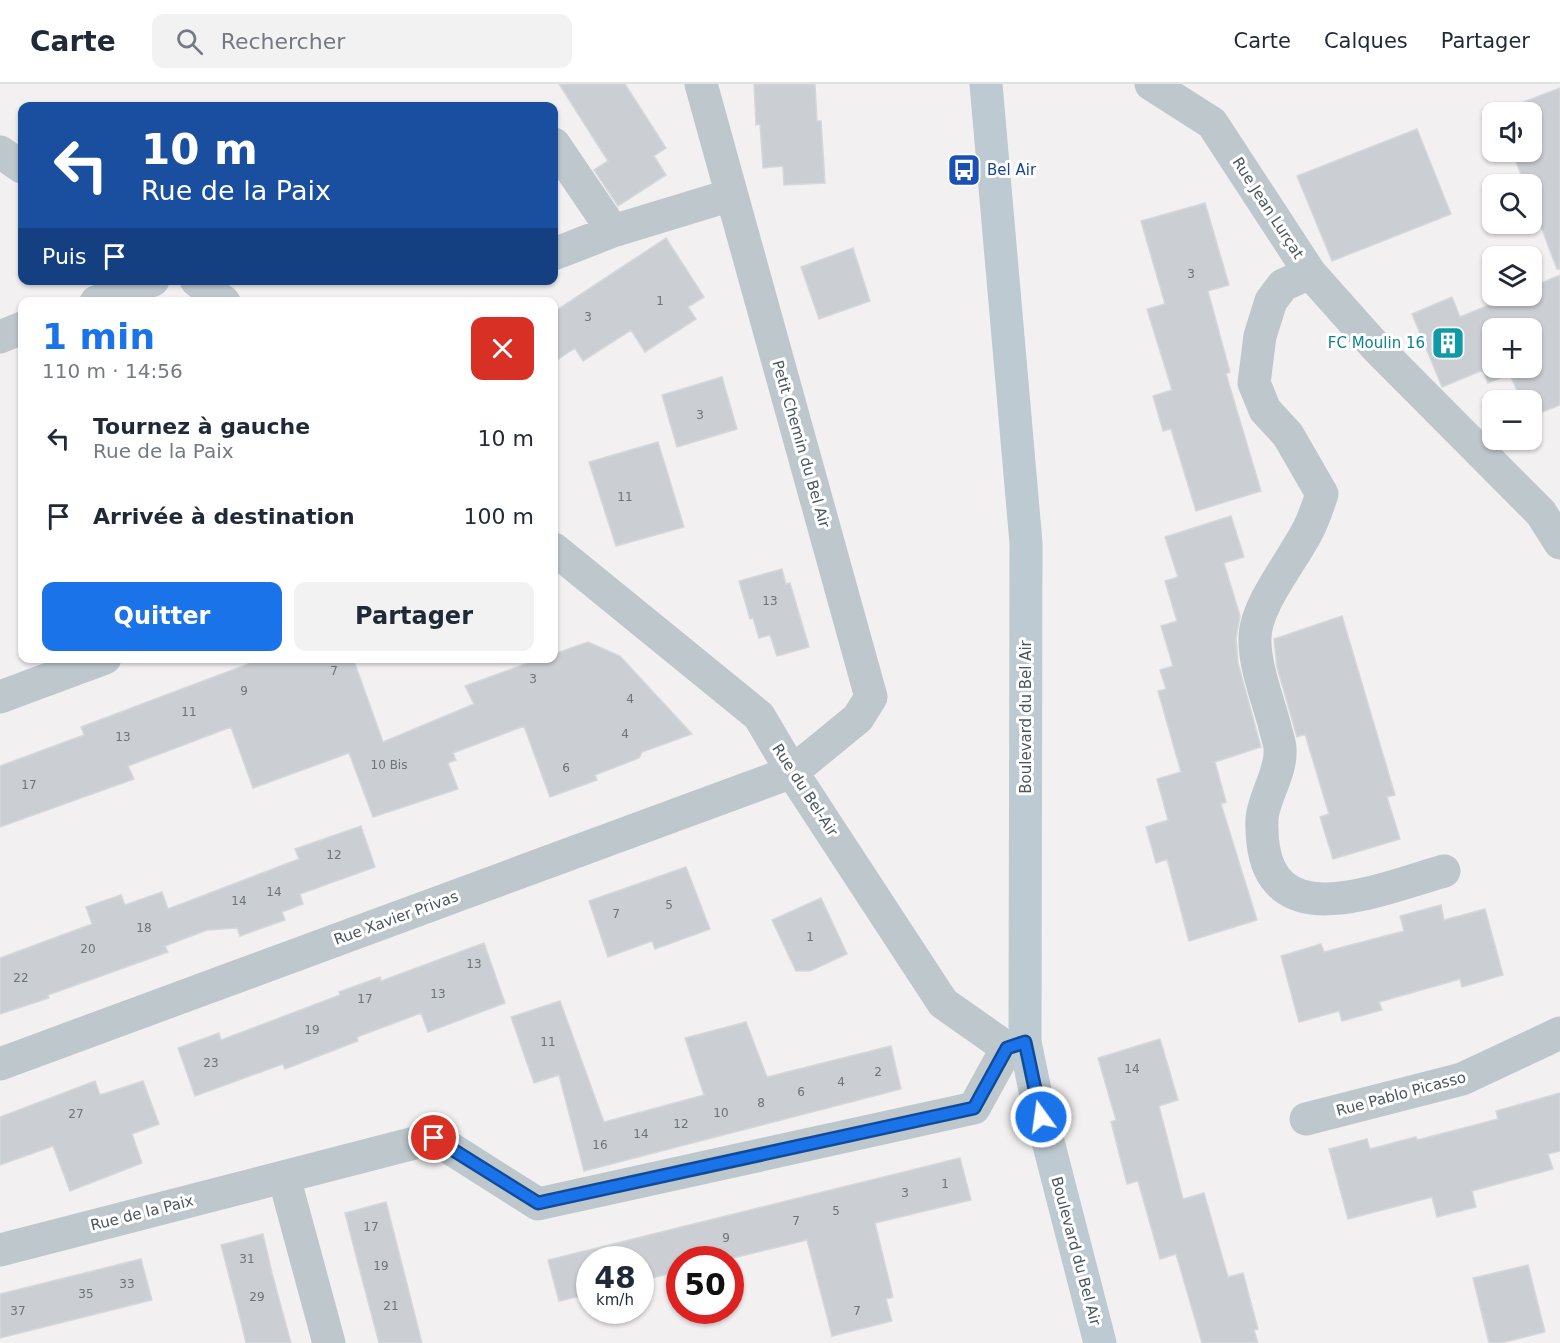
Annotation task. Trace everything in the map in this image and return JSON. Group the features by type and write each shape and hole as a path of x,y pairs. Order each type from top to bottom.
{"main road":[{"name":"Boulevard du Bel Air","path":"987,84 1026,543 1016,1045 1035,1095 1100,1343"}],"street":[{"name":"Petit Chemin du Bel Air","path":"701,84 871,697 858,718 792,772"},
{"name":"Rue Jean Lurçat","path":"1151,84 1212,123 1310,273 1283,285 1271,301 1260,336 1254,383 1265,411 1288,435 1322,494 1309,528 1262,610 1254,637 1258,664 1281,749 1274,783 1262,815 1262,842 1273,876 1289,891 1307,899 1327,900 1346,899 1444,871"},
{"path":"558,150 613,231"},
{"path":"0,152 18,164"},
{"path":"558,252 613,231 731,195"},
{"path":"1310,273 1376,347 1541,513 1560,543"},
{"path":"109,297 140,285"},
{"path":"202,285 217,297"},
{"path":"0,337 18,330"},
{"name":"Rue du Bel-Air","path":"558,552 759,716 792,772 942,1003 1016,1045"},
{"path":"0,698 92,663"},
{"name":"Rue Xavier Privas","path":"0,1064 792,772"},
{"name":"Rue Pablo Picasso","path":"1306,1119 1462,1079 1560,1034"},
{"name":"Rue de la Paix","path":"0,1250 434,1138 538,1203 974,1108 1016,1045"},
{"path":"284,1177 329,1343"}],"building":[{"path":"559,84 625,84 666,148 654,156 666,175 618,206 594,170 608,161"},
{"path":"754,84 815,84 817,121 821,121 825,183 784,185 783,166 763,168 760,124 756,125"},
{"path":"1560,88 1560,269 1557,269 1542,229 1542,174 1521,174 1516,162 1542,162 1542,102 1523,102"},
{"path":"1417,129 1451,214 1332,261 1297,176"},
{"path":"1205,203 1229,285 1208,291 1230,372 1226,374 1261,491 1196,511 1171,429 1163,431 1153,396 1172,390 1147,309 1165,304 1141,221"},
{"path":"666,238 704,297 688,307 696,319 645,352 631,330 583,361 575,348 558,359 558,309"},
{"path":"853,248 870,301 819,319 801,267"},
{"path":"1560,275 1560,405 1542,412 1542,390 1517,390 1512,378 1542,378 1542,318 1482,318 1482,370 1442,387 1412,314 1452,297 1460,317 1487,306 1542,306 1542,283"},
{"path":"722,377 737,429 677,447 662,395"},
{"path":"1486,378 1500,378 1488,383"},
{"path":"658,442 684,527 616,546 589,462"},
{"path":"1231,516 1244,557 1224,563 1240,616 1236,638 1238,663 1261,747 1215,762 1226,802 1221,804 1257,920 1189,941 1167,859 1156,863 1146,827 1168,820 1157,779 1181,772 1158,691 1166,689 1160,670 1173,666 1161,626 1177,621 1165,581 1178,577 1165,537"},
{"path":"782,569 786,584 790,583 809,647 777,656 770,635 759,638 753,618 750,619 739,581"},
{"path":"1342,616 1395,795 1387,797 1400,839 1333,859 1320,817 1329,814 1305,734 1297,737 1277,667 1274,639"},
{"path":"588,642 620,656 692,734 642,752 639,758 595,775 597,780 550,797 524,726 453,753 456,760 448,763 458,789 373,817 349,753 253,788 231,727 128,766 134,779 0,827 0,766 84,735 81,727 251,663 355,663 383,742 474,704 465,686 528,663 558,663 558,653"},
{"path":"361,826 375,867 300,894 303,904 282,912 285,920 240,936 237,928 207,930 165,946 168,952 48,995 49,998 0,1014 0,958 92,924 86,907 121,895 125,905 162,892 168,909 299,859 295,849"},
{"path":"686,867 710,929 655,949 652,941 608,957 589,901"},
{"path":"821,898 847,954 810,971 796,971 772,920"},
{"path":"1441,905 1444,920 1485,909 1503,975 1462,987 1460,979 1379,1002 1382,1010 1342,1021 1339,1011 1299,1022 1281,956 1321,944 1324,952 1404,931 1400,916"},
{"path":"484,943 505,1003 428,1032 421,1013 357,1037 358,1041 285,1069 283,1064 195,1096 178,1048 219,1033 221,1040 340,995 339,992 380,977 381,981"},
{"path":"560,1001 604,1122 704,1095 685,1038 746,1022 767,1077 891,1046 901,1089 584,1171 559,1075 534,1083 511,1017"},
{"path":"1160,1039 1178,1100 1159,1106 1183,1199 1204,1193 1228,1277 1243,1273 1258,1329 1254,1330 1258,1343 1202,1343 1176,1254 1160,1259 1138,1181 1127,1184 1111,1122 1116,1120 1098,1058"},
{"path":"95,1081 100,1095 143,1081 159,1124 132,1134 142,1163 70,1191 53,1146 0,1165 0,1117"},
{"path":"1560,1093 1560,1151 1548,1154 1553,1169 1472,1191 1476,1207 1437,1217 1432,1197 1348,1219 1329,1149 1367,1139 1370,1149 1416,1137 1417,1140 1498,1119 1496,1111"},
{"path":"960,1158 971,1200 875,1223 893,1297 886,1299 892,1321 832,1336 807,1240 744,1255 744,1246 666,1246 666,1274 654,1278 654,1246 605,1246"},
{"path":"386,1202 422,1343 379,1343 345,1213"},
{"path":"263,1234 291,1343 246,1343 221,1245"},
{"path":"576,1253 576,1297 559,1301 548,1260"},
{"path":"141,1259 152,1300 0,1338 0,1294"},
{"path":"1528,1265 1545,1332 1501,1343 1489,1343 1473,1278"}],"place":[{"name":"Bel Air","path":"964,170"},
{"name":"FC Moulin 16","path":"1448,343"}],"route":[{"path":"434,1138 538,1203 974,1108 1007,1048 1025,1042 1041,1117"}]}
